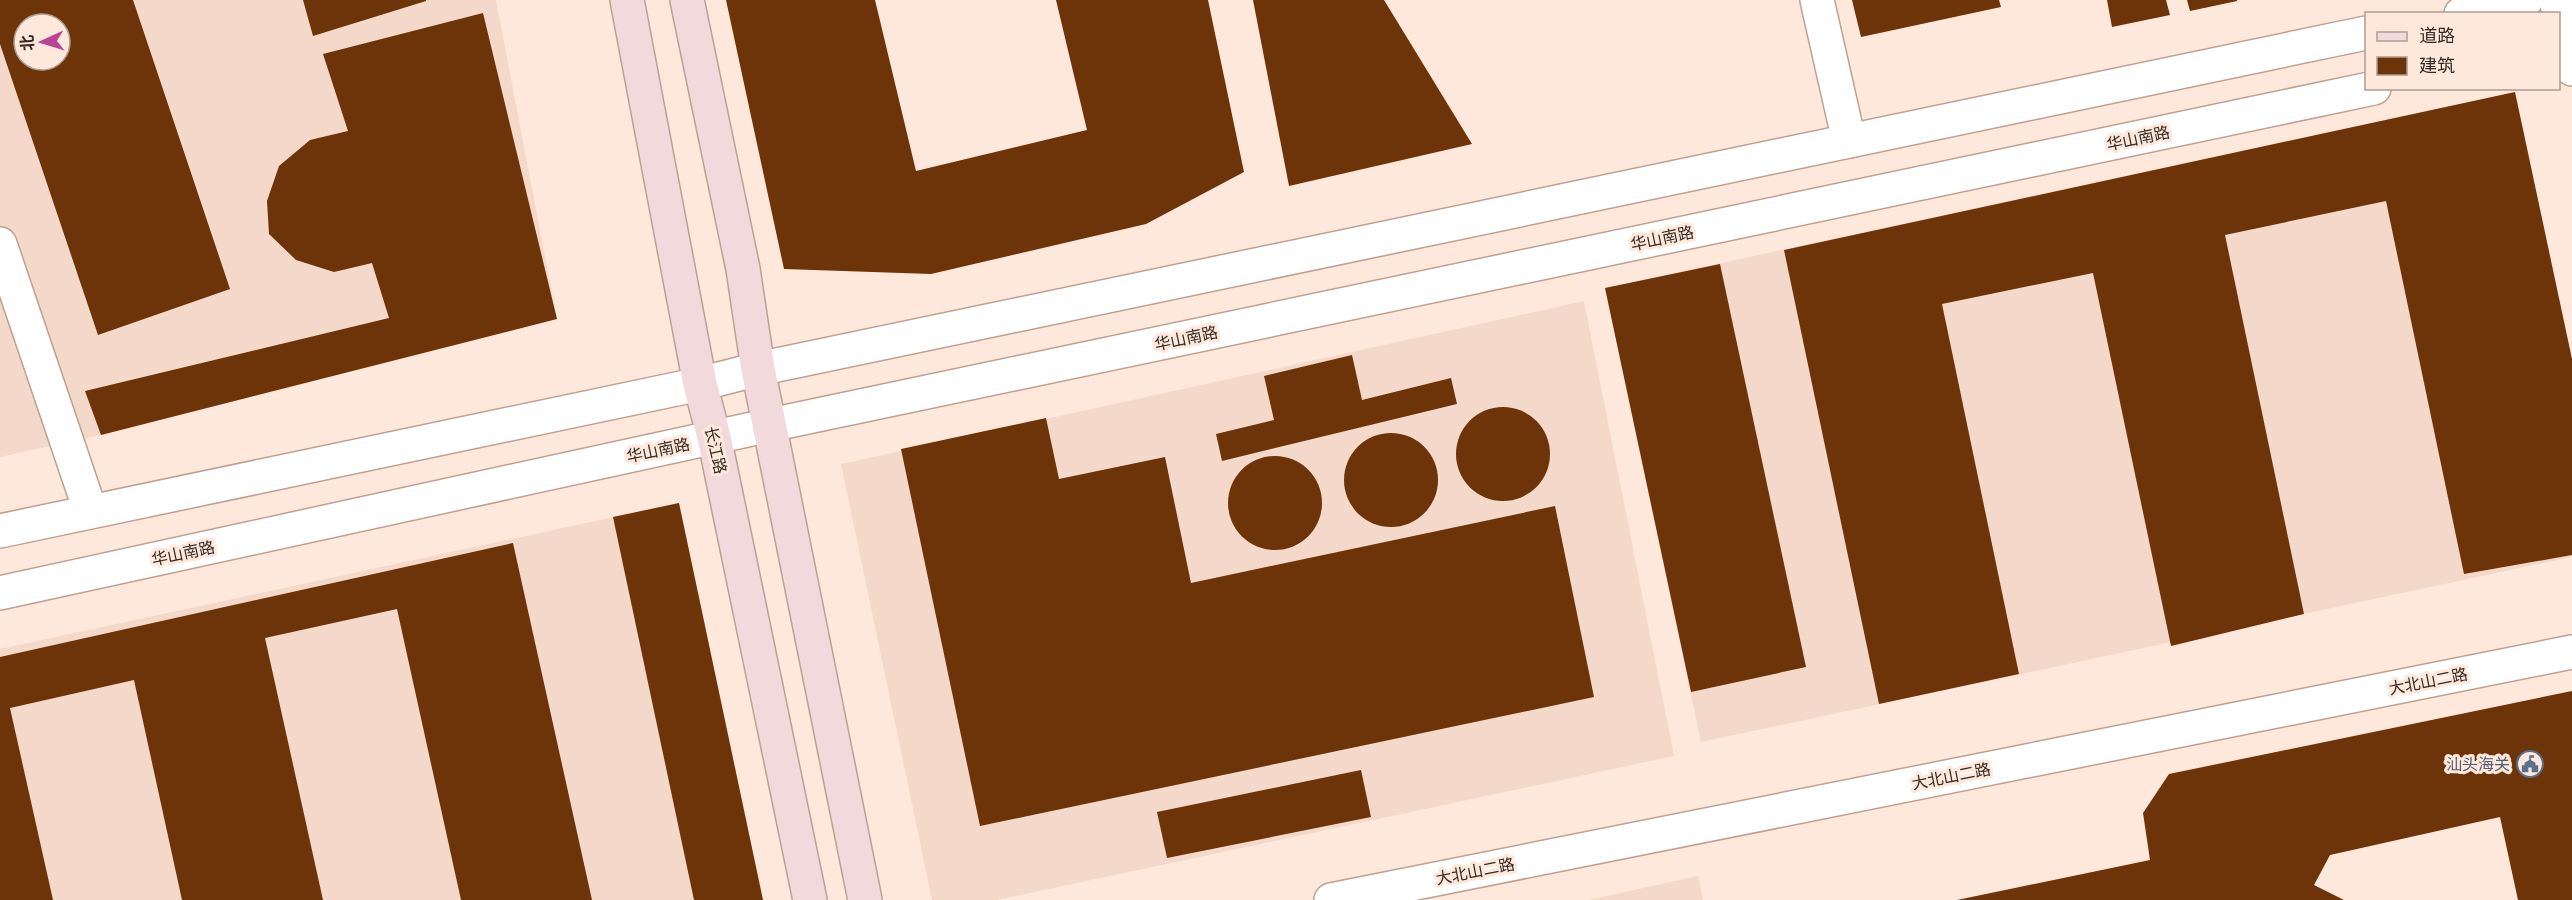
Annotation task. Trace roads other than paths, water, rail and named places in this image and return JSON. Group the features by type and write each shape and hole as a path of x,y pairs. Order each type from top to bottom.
{"main road":[{"name":"长江路","path":"627,0 700,384 714,437 810,900"},
{"path":"687,0 743,269 758,369 865,900"}],"street":[{"path":"1818,0 1849,141"},
{"path":"2470,12 2526,0"},
{"path":"2560,18 2568,53"},
{"path":"0,531 90,510 700,384 758,369 2365,33"},
{"name":"华山南路","path":"0,593 770,425 2365,90"},
{"path":"0,244 90,510"},
{"name":"大北山二路","path":"1330,900 2572,652"}],"place":[{"name":"汕头海关","path":"2530,764"}]}
